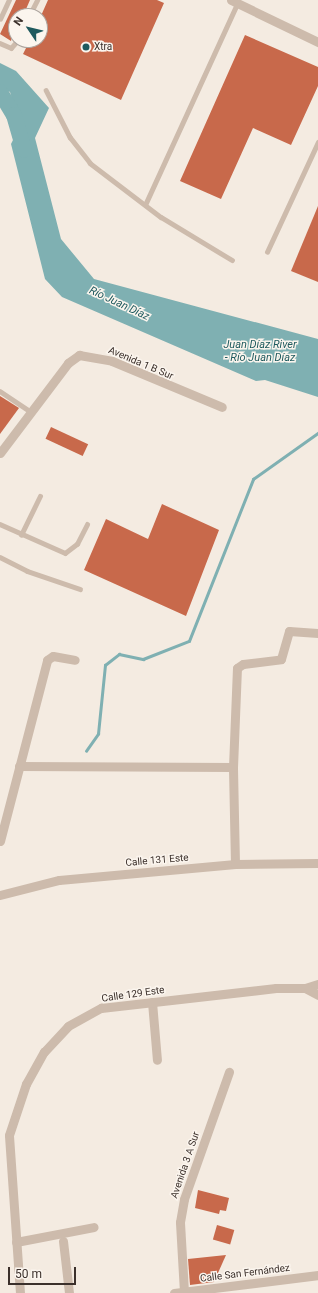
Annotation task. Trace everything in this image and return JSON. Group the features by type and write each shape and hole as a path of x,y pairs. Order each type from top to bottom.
{"street":[{"path":"236,1 318,42"},
{"name":"Avenida 1 B Sur","path":"0,453 68,363 79,355 112,361 222,407"},
{"path":"235,864 233,767 238,668 281,659 289,631 318,633"},
{"path":"0,841 48,658 75,660"},
{"path":"19,766 233,767"},
{"name":"Calle 131 Este","path":"0,895 59,880 235,864 318,863"},
{"name":"Calle 129 Este","path":"20,1293 4,1134 26,1084 44,1052 68,1026 101,1008 305,988 318,984"},
{"path":"305,988 318,995"},
{"path":"152,1002 157,1060"},
{"name":"Avenida 3 A Sur","path":"179,1292 180,1222 184,1199 229,1072"},
{"path":"16,1242 94,1227"},
{"path":"63,1241 68,1293"},
{"name":"Calle San Fernández","path":"179,1292 318,1275"}],"lane":[{"path":"0,19 9,0"},
{"path":"145,205 236,1"},
{"path":"46,90 70,137 90,163 145,205 232,260"},
{"path":"267,252 318,142"},
{"path":"0,390 31,412"},
{"path":"21,535 40,496"},
{"path":"0,524 21,535 65,553 77,544 87,524"},
{"path":"0,557 27,571 80,589"}],"water":[{"name":"Juan Díaz River - Río Juan Díaz","path":"0,63 16,71 49,108 35,138 61,239 94,279 318,339 318,397 265,380 256,381 62,297 45,279 11,144 20,126 10,92 0,87"}],"building":[{"path":"16,0 30,0 26,8 12,8"},
{"name":"Xtra","path":"48,0 157,0 164,3 121,100 23,54 26,48 48,48 48,8 44,8"},
{"path":"8,17 8,39 0,34"},
{"path":"245,35 318,67 318,86 291,145 253,128 221,199 180,181"},
{"path":"318,206 318,282 291,271"},
{"path":"0,396 19,408 0,434"},
{"path":"51,427 88,444 83,456 46,439"},
{"path":"162,504 219,530 186,616 84,570 106,519 148,539"},
{"path":"198,1190 229,1198 226,1211 220,1210 219,1214 195,1208"},
{"path":"217,1225 234,1230 230,1244 213,1239"},
{"path":"226,1255 214,1282 190,1285 188,1259"}],"waterway":[{"name":"Río Juan Díaz","path":"0,92 14,115 24,150"},
{"path":"86,751 98,734 105,665 119,654 143,659 189,641 253,479 318,433"}],"place":[{"name":"Xtra","path":"86,47"}]}
